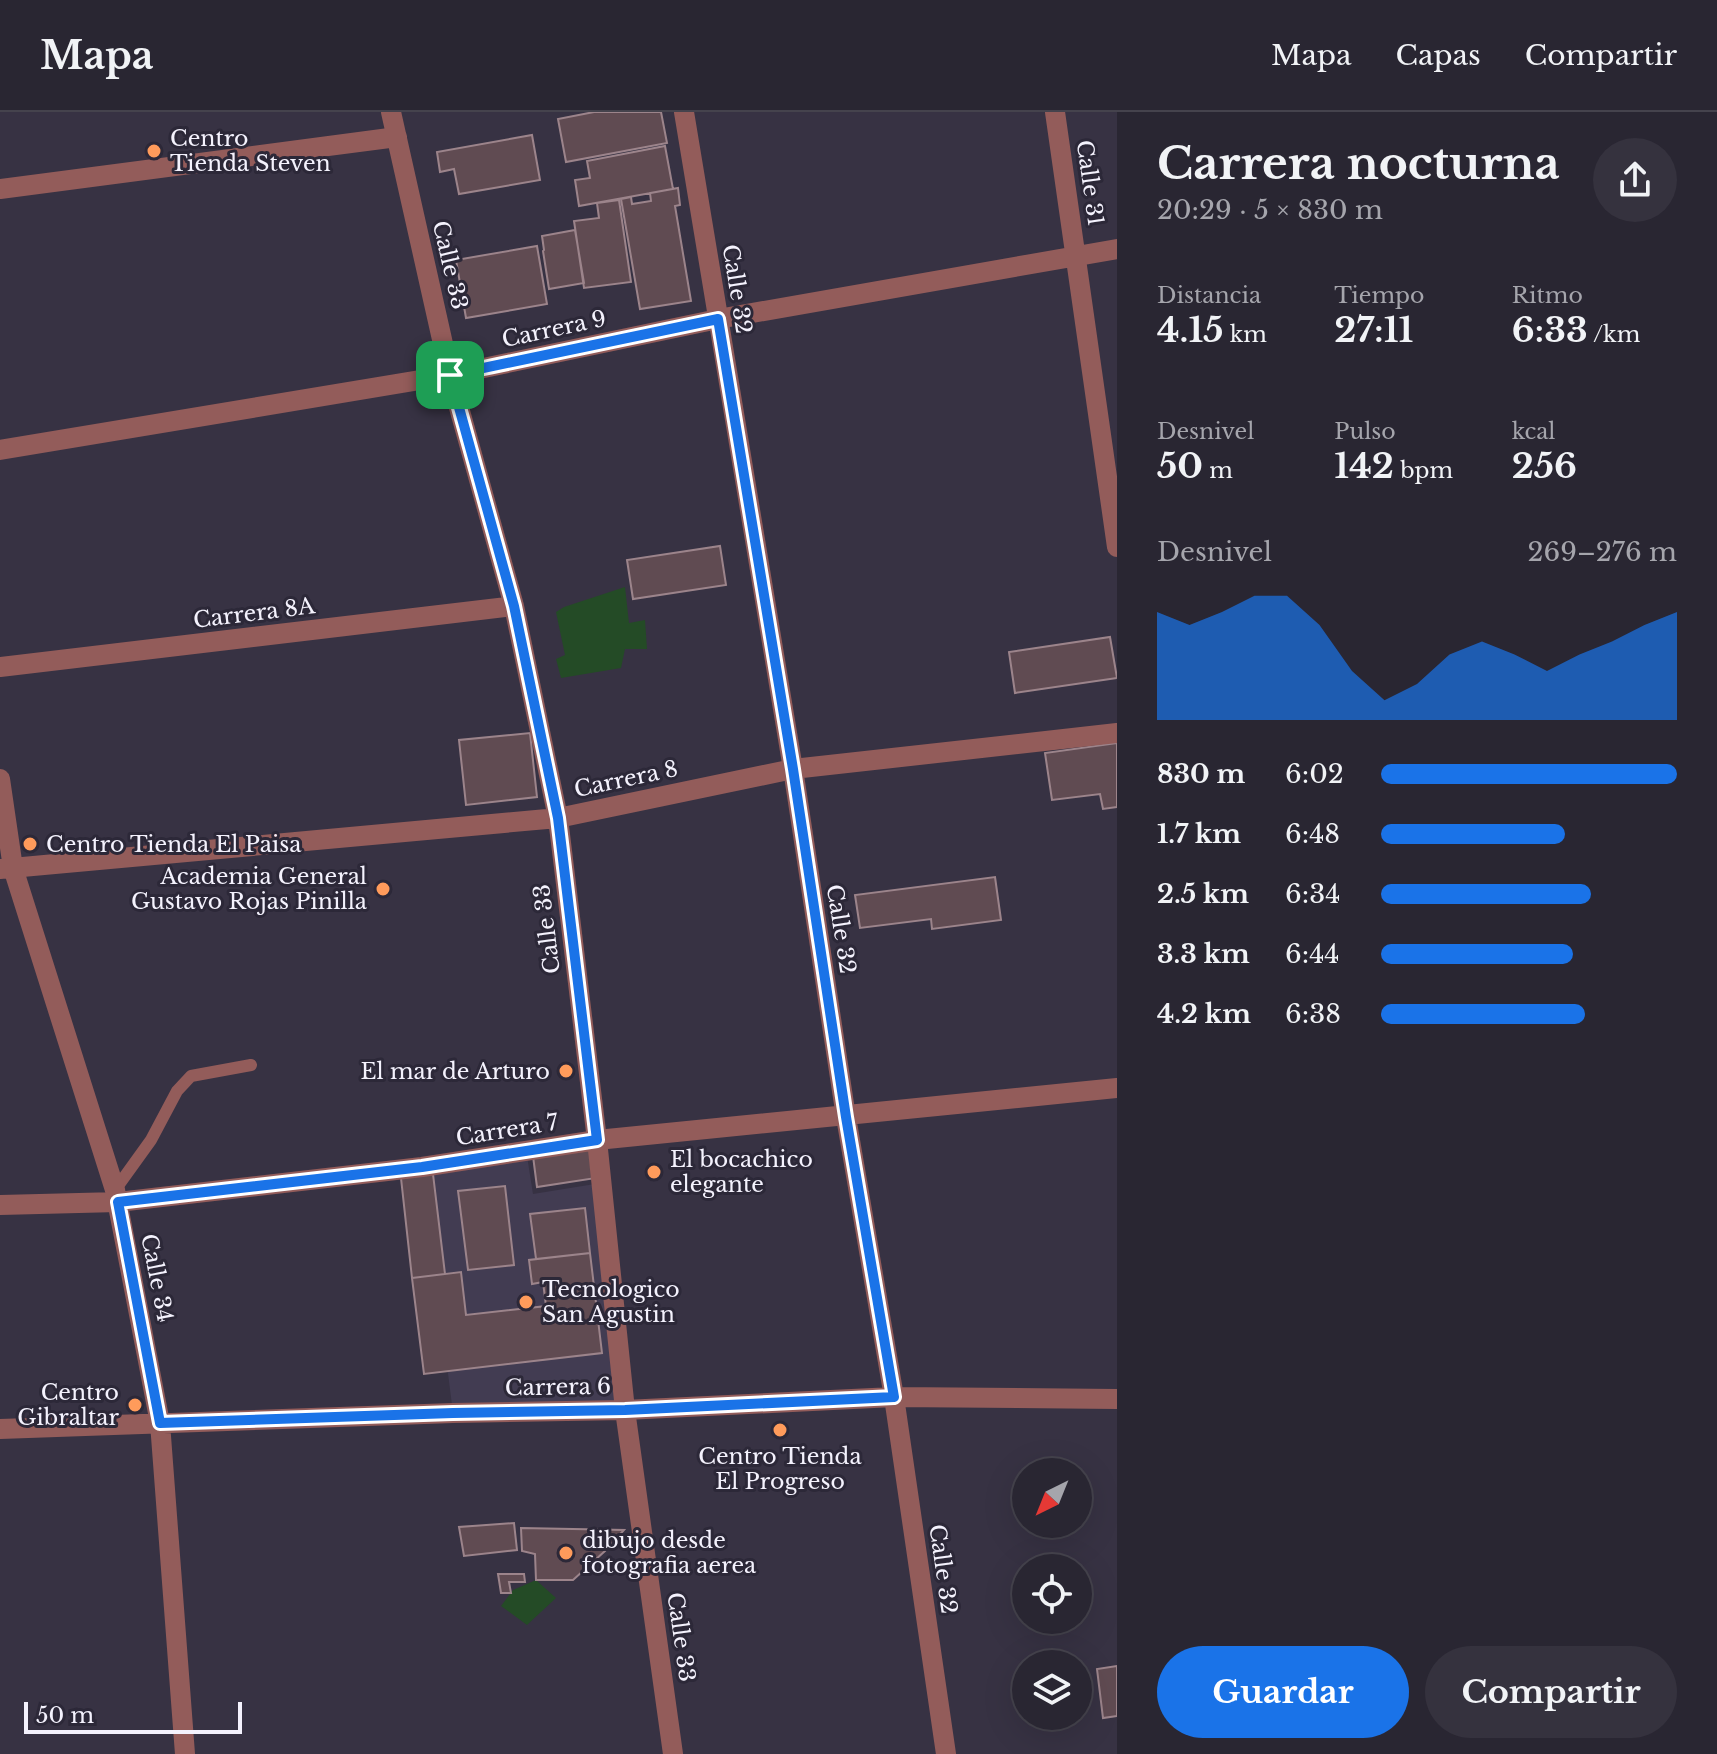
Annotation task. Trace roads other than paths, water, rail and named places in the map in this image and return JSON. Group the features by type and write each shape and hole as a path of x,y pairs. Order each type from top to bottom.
{"street":[{"name":"Calle 33","path":"391,112 450,375 514,606 558,818 597,1140 625,1410 673,1754"},
{"name":"Calle 32","path":"684,112 894,1397 946,1754"},
{"name":"Calle 31","path":"1055,112 1117,547"},
{"path":"0,189 397,137"},
{"name":"Carrera 9","path":"0,450 450,375 718,319 1117,249"},
{"name":"Carrera 8A","path":"0,667 514,606"},
{"name":"Carrera 8","path":"6,869 558,818 793,769 1117,733"},
{"name":"Calle 34","path":"0,779 6,869 117,1196 160,1423 185,1754"},
{"name":"Carrera 7","path":"0,1205 422,1167 597,1140 1117,1088"},
{"name":"Carrera 6","path":"0,1429 625,1410 894,1397 1117,1399"}],"lane":[{"path":"117,1196 177,1091 191,1076 251,1065"}],"place":[{"name":"Centro Tienda Steven","path":"154,151"},
{"name":"Centro Tienda El Paisa","path":"30,844"},
{"name":"Academia General Gustavo Rojas Pinilla","path":"383,889"},
{"name":"El mar de Arturo","path":"566,1071"},
{"name":"El bocachico elegante","path":"654,1172"},
{"name":"Tecnologico San Agustin","path":"526,1302"},
{"name":"Centro Gibraltar","path":"135,1405"},
{"name":"Centro Tienda El Progreso","path":"780,1430"},
{"name":"dibujo desde fotografia aerea","path":"566,1553"}]}
